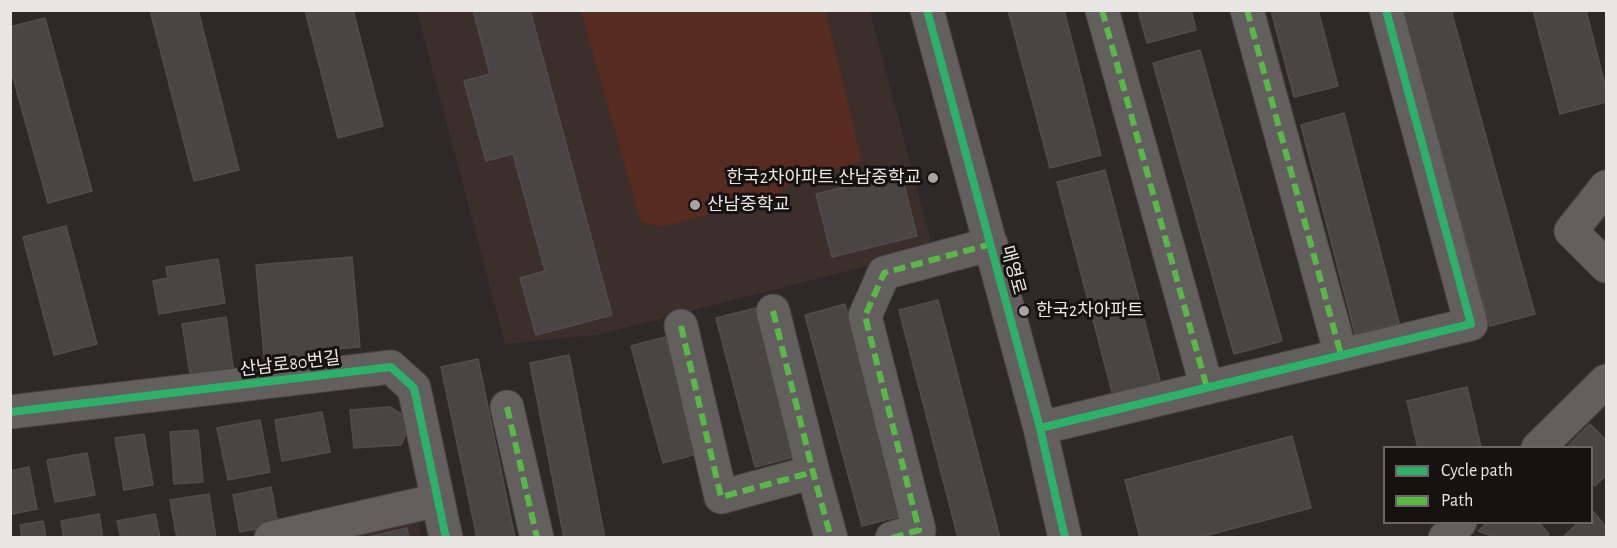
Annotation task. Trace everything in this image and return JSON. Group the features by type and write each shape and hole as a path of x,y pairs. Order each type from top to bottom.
{"street":[{"name":"매영로","path":"927,10 1040,428 1065,537"},
{"path":"1102,10 1207,388"},
{"path":"1247,10 1341,355"},
{"path":"1040,428 1471,324 1386,10"},
{"path":"1606,187 1571,231 1606,266"},
{"path":"892,537 919,530 865,316 884,273 990,244"},
{"path":"773,311 831,537"},
{"path":"681,326 721,497 813,472"},
{"name":"산남로80번길","path":"10,412 391,367 414,388 446,537"},
{"path":"1539,446 1606,381"},
{"path":"507,406 537,537"},
{"path":"272,537 438,500"},
{"path":"1445,537 1458,524"}],"shaded area":[{"name":"산남중학교","path":"417,11 870,11 933,249 597,335 505,344"},
{"path":"581,11 825,11 862,161 793,182 776,197 661,227 641,222"},
{"path":"416,515 421,537 317,538"}],"building":[{"path":"150,10 198,10 239,170 194,181"},
{"path":"305,10 353,10 383,126 338,138"},
{"path":"473,10 530,10 612,315 536,335 520,278 545,271 513,154 486,161 464,81 490,74"},
{"path":"1008,10 1064,10 1101,155 1050,168"},
{"path":"1138,10 1191,10 1196,30 1147,43"},
{"path":"1271,10 1318,10 1338,86 1294,97"},
{"path":"1403,10 1451,10 1535,314 1490,326"},
{"path":"1533,10 1586,10 1606,89 1606,102 1560,114"},
{"path":"45,18 92,191 48,203 10,67 10,27"},
{"path":"1200,50 1282,341 1234,354 1153,63"},
{"path":"1344,113 1399,323 1355,334 1301,125"},
{"path":"1105,170 1161,384 1113,396 1057,182"},
{"path":"901,173 917,236 832,257 816,194"},
{"path":"66,226 97,344 54,355 23,237"},
{"path":"352,257 360,347 336,349 337,359 265,366 256,265"},
{"path":"218,259 225,303 159,314 153,281 168,278 166,267"},
{"path":"938,300 1000,538 958,538 899,310"},
{"path":"845,304 901,516 862,526 805,315"},
{"path":"756,308 794,457 755,467 716,318"},
{"path":"226,317 234,374 191,380 182,324"},
{"path":"665,337 697,454 663,463 631,346"},
{"path":"569,355 605,538 564,538 530,363"},
{"path":"478,359 515,538 477,538 441,367"},
{"path":"1467,387 1481,446 1418,446 1407,401"},
{"path":"390,407 404,416 406,434 401,445 354,448 350,410"},
{"path":"322,412 330,452 282,461 275,420"},
{"path":"260,420 270,472 228,480 217,428"},
{"path":"1590,424 1606,440 1606,475 1595,486 1593,484 1593,446 1568,446"},
{"path":"198,430 203,482 174,484 170,432"},
{"path":"144,434 153,485 124,490 115,438"},
{"path":"1292,436 1311,508 1197,538 1140,538 1125,480"},
{"path":"87,453 95,495 55,502 47,460"},
{"path":"29,467 37,509 12,514 10,471"},
{"path":"271,487 278,525 240,532 233,495"},
{"path":"209,494 216,538 177,538 170,500"},
{"path":"1593,511 1606,527 1606,538 1562,538 1577,524 1593,524"},
{"path":"99,514 103,538 64,538 61,521"},
{"path":"155,514 160,538 121,538 117,521"},
{"path":"43,521 46,538 22,538 20,525"},
{"path":"1486,524 1540,524 1549,534 1545,538 1497,538 1478,531"},
{"path":"407,528 409,538 364,538"}],"marked path":[{"path":"1102,10 1207,388"},
{"path":"1247,10 1341,355"},
{"path":"892,538 919,530 865,316 884,273 991,244"},
{"path":"773,311 831,538"},
{"path":"681,326 721,497 813,472"},
{"path":"507,407 537,538"}],"cycle path":[{"path":"927,10 1040,428 1065,538"},
{"path":"1040,428 1471,324 1386,10"},
{"path":"10,412 391,367 414,388 446,538"}],"place":[{"name":"한국2차아파트.산남중학교","path":"933,178"},
{"name":"산남중학교","path":"695,205"},
{"name":"한국2차아파트","path":"1024,311"}]}
